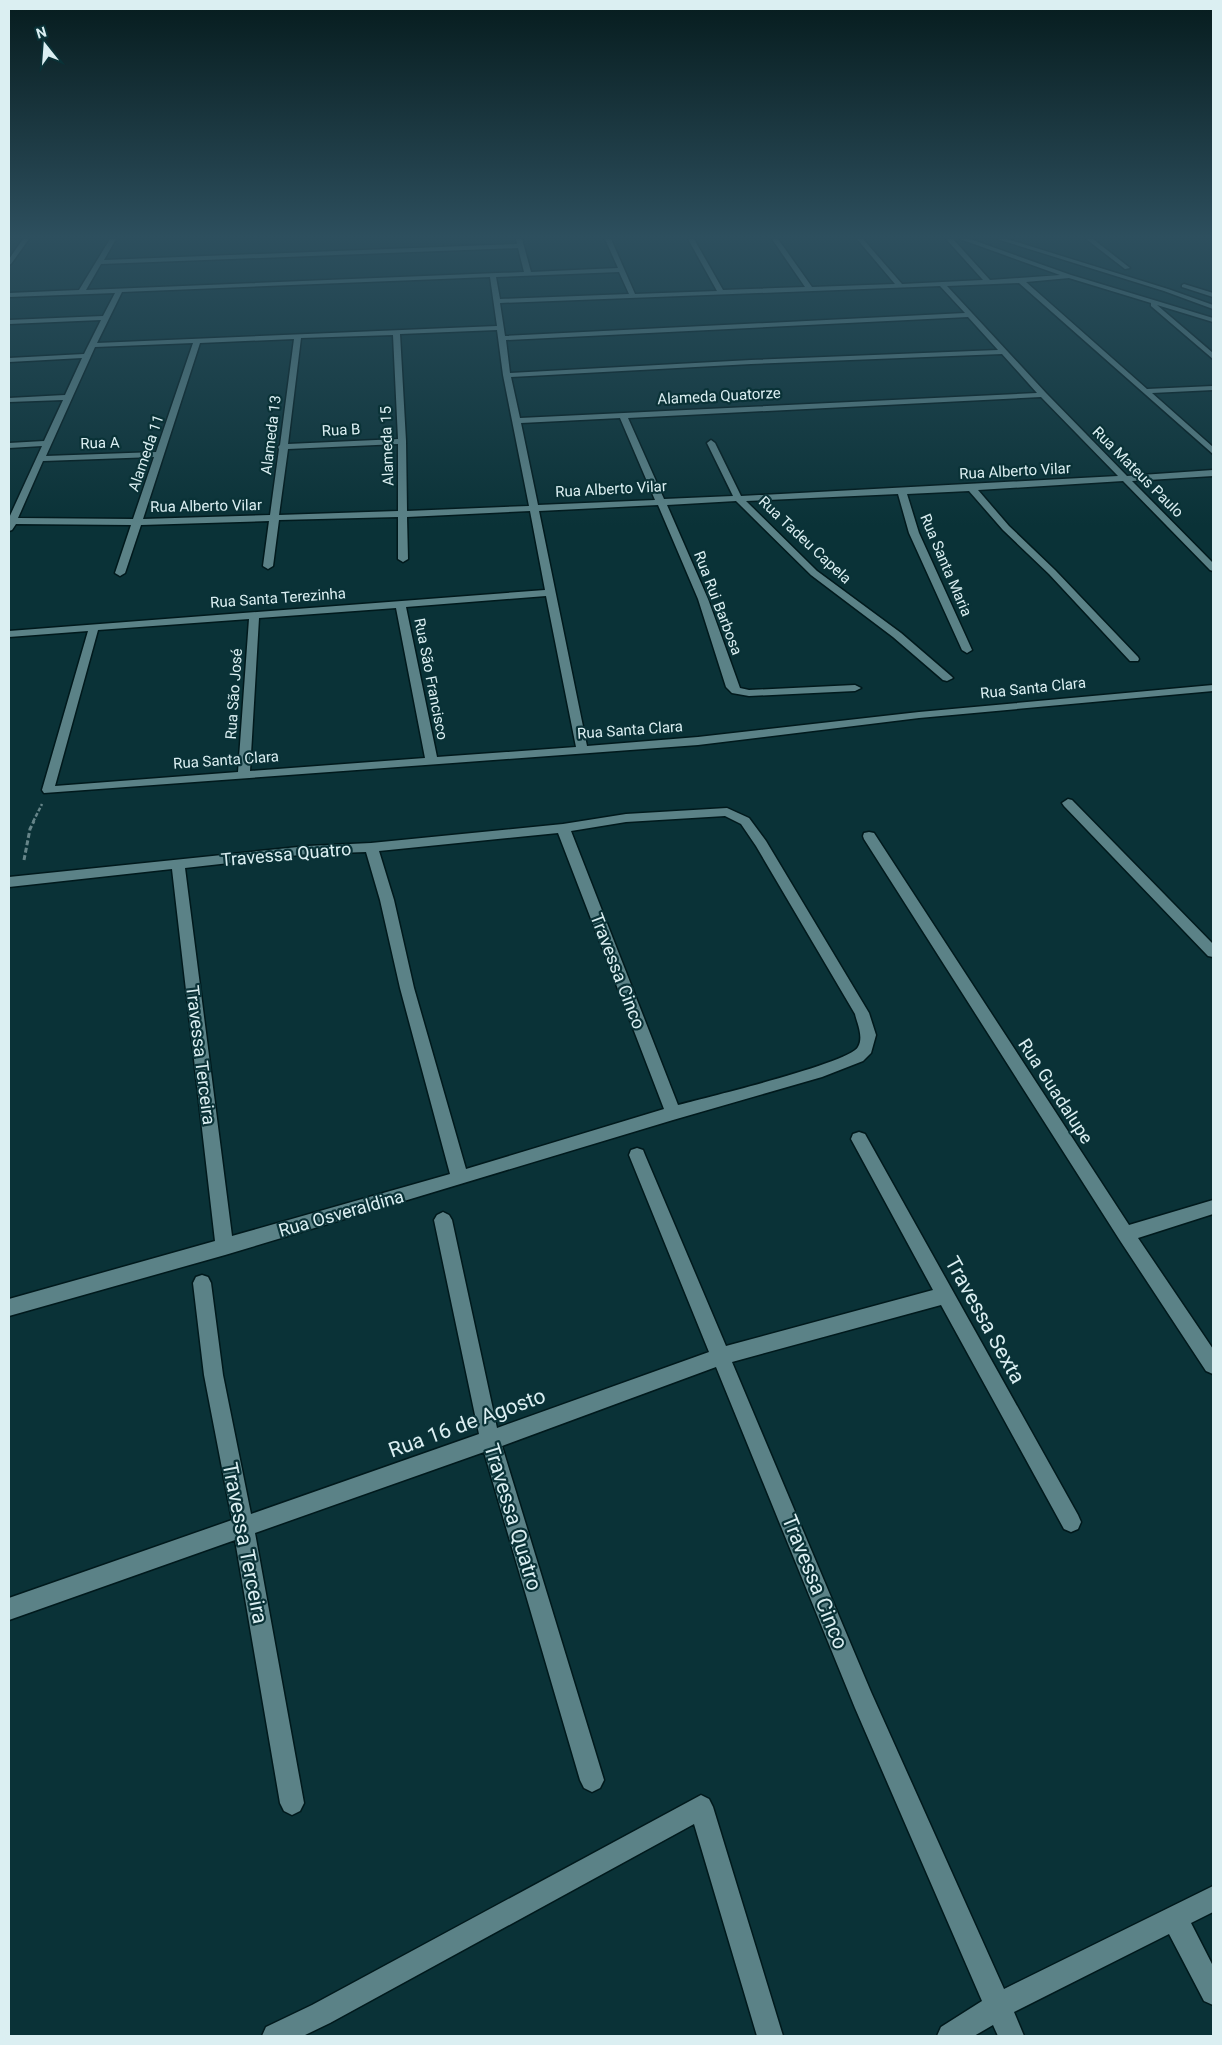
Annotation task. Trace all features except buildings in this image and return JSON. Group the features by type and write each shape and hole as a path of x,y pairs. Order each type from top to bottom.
{"street":[{"path":"10,524 98,334"},
{"path":"93,344 349,334"},
{"name":"Alameda 15","path":"396,334 402,441 402,559"},
{"path":"501,334 532,507 582,750"},
{"path":"502,338 575,334"},
{"name":"Rua Mateus Paulo","path":"989,334 1042,395 1213,568"},
{"path":"1081,334 1213,451"},
{"path":"1187,334 1213,357"},
{"name":"Alameda 13","path":"268,566 282,447 298,336"},
{"name":"Alameda 11","path":"120,573 197,341"},
{"path":"507,375 752,362 1004,352"},
{"path":"9,360 87,356"},
{"path":"1146,391 1213,388"},
{"name":"Alameda Quatorze","path":"516,421 1042,395"},
{"path":"9,400 69,397"},
{"name":"Rua Rui Barbosa","path":"623,415 703,599 729,678 736,691 749,693 855,688"},
{"name":"Rua B","path":"282,447 402,441"},
{"path":"9,445 48,443"},
{"name":"Rua Tadeu Capela","path":"711,443 738,498 814,572 897,635 947,678"},
{"name":"Rua A","path":"40,459 161,454"},
{"name":"Rua Alberto Vilar","path":"10,524 403,514 971,488 1213,473"},
{"path":"971,488 1006,528 1052,572 1134,659"},
{"name":"Rua Santa Maria","path":"900,490 914,533 968,650"},
{"name":"Rua Santa Terezinha","path":"9,634 550,593"},
{"name":"Rua São Francisco","path":"400,604 432,761"},
{"name":"Rua São José","path":"244,775 254,615"},
{"path":"48,790 94,627"},
{"name":"Rua Santa Clara","path":"48,790 698,741 919,715 1213,688"},
{"path":"1068,803 1213,952"},
{"name":"Rua Osveraldina","path":"9,1308 225,1247 673,1113 816,1073 858,1057 866,1049 868,1035 862,1013 761,844 745,821 727,812 689,813 626,818 563,828"},
{"path":"371,847 563,828"},
{"name":"Travessa Cinco","path":"563,828 673,1113"},
{"name":"Rua Guadalupe","path":"869,836 1124,1234 1213,1365"},
{"name":"Travessa Quatro","path":"14,881 308,850 371,847 387,900 407,988 460,1178"},
{"name":"Travessa Terceira","path":"178,864 225,1247"},
{"name":"Travessa Sexta","path":"859,1139 1071,1522"},
{"name":"Travessa Cinco","path":"637,1155 864,1700 1011,2036"},
{"path":"1124,1234 1213,1207"},
{"name":"Travessa Quatro","path":"443,1220 490,1440 592,1780"},
{"name":"Travessa Terceira","path":"202,1283 205,1327 212,1373 244,1527 292,1803"},
{"name":"Rua 16 de Agosto","path":"9,1609 490,1440 722,1356 946,1296"},
{"path":"275,2036 321,2014 701,1807 770,2036"},
{"path":"950,2036 998,2006 1213,1899"},
{"path":"1174,1918 1213,1992"}],"path":[{"path":"14,881 30,829 48,790"}]}
